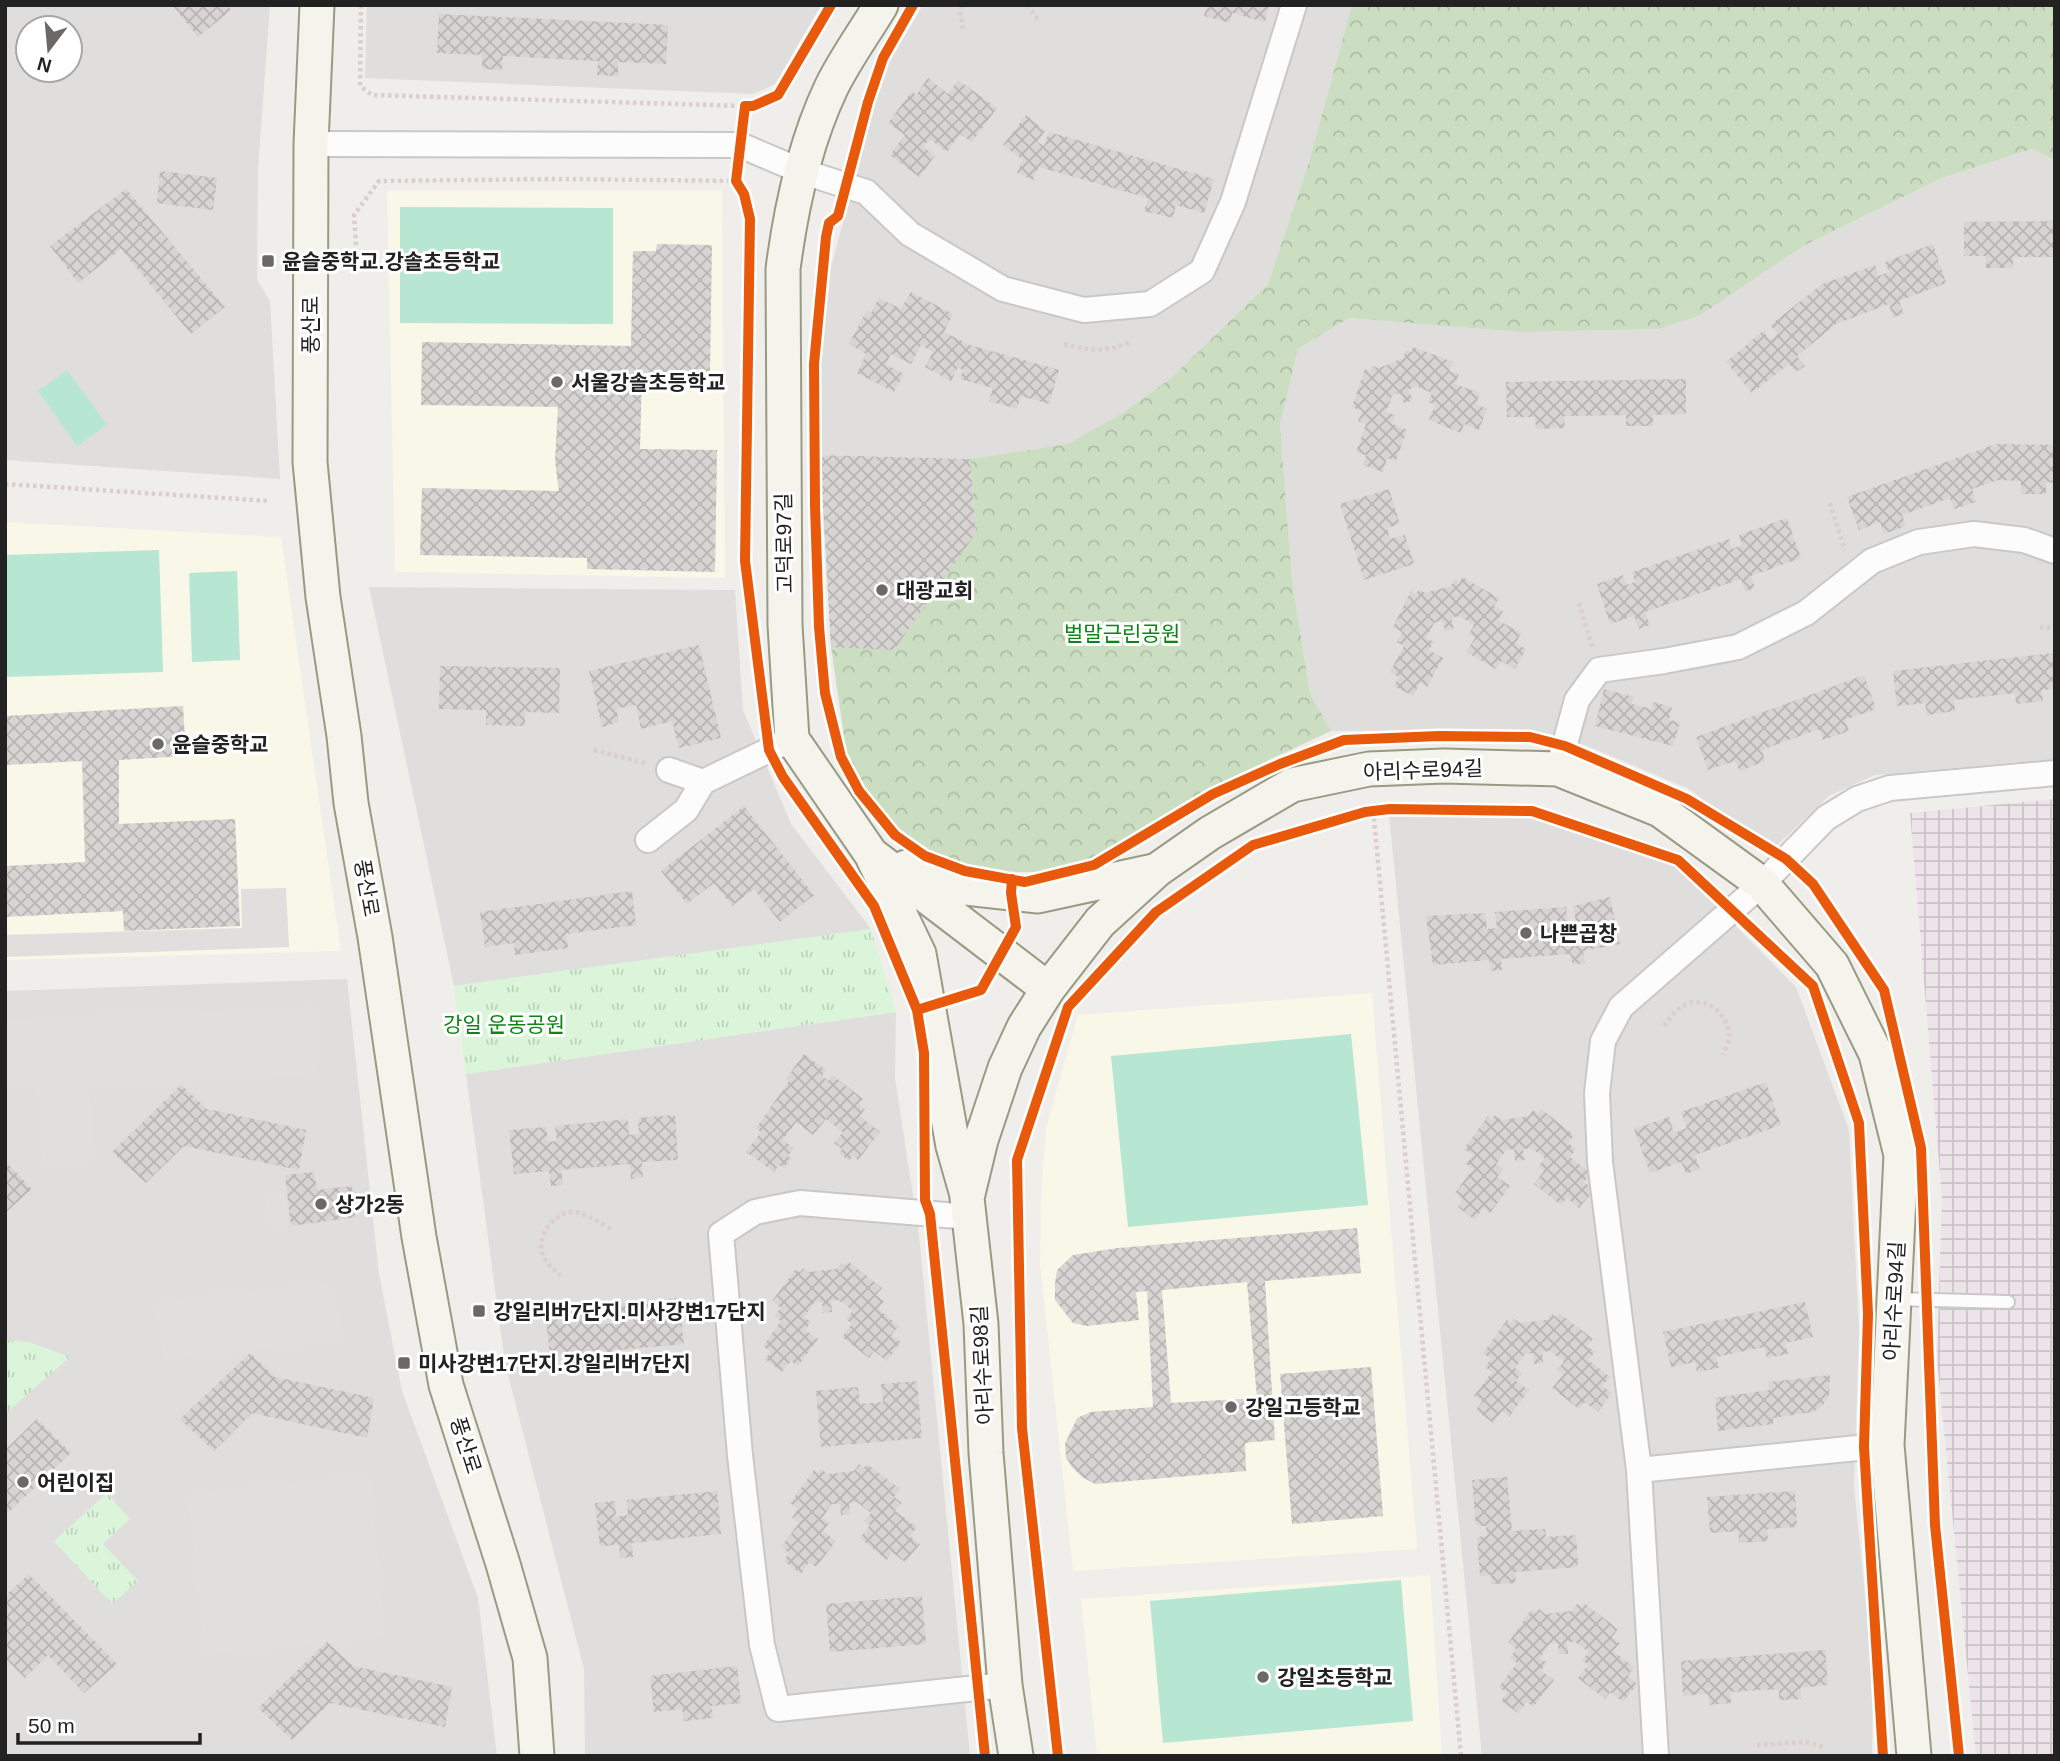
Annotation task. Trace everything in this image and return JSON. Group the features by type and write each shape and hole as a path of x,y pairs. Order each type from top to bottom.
{"street":[{"name":"풍산로","path":"317,5 310,144 310,461 323,597 351,803 375,937 419,1237 446,1385 530,1658 537,1756"},
{"name":"고덕로97길","path":"792,739 785,625 783,269 788,228 801,171 832,87 881,5"},
{"path":"310,144 740,145 801,171 866,192 911,234 1003,289 1084,310 1150,304 1202,271 1233,202 1294,5"},
{"path":"1559,769 1577,700 1599,670 1738,647 1806,613 1872,561 1919,542 1974,534 2024,540 2055,551"},
{"path":"648,841 686,810 703,782 792,739 871,853 919,954 953,1146 968,1207 800,1203 755,1212 721,1234 740,1455 761,1645 778,1709 1005,1685"},
{"name":"아리수로94길","path":"1048,989 1100,922 1157,870 1210,833 1292,785 1369,769 1444,766 1559,769 1660,810 1762,884 1832,965 1876,1054 1900,1155 1887,1445 1913,1756"},
{"path":"669,770 703,782"},
{"path":"1656,1756 1639,1470 1600,1162 1597,1093 1603,1041 1621,1007 1762,884 1826,818 1857,799 1890,788 2055,773"},
{"path":"871,853 957,887 1038,896 1157,870"},
{"path":"871,853 1048,989"},
{"name":"아리수로98길","path":"1016,1756 1005,1685 986,1454 981,1324 968,1207 981,1140 1006,1068 1024,1027 1048,989"},
{"path":"1639,1470 1887,1445"}],"lane":[{"path":"1895,1299 2008,1302"}],"path":[{"path":"361,5 360,86 372,95 749,106"},
{"path":"962,5 960,11 963,30"},
{"path":"1027,5 1039,21"},
{"path":"357,259 354,215 379,181 736,181 744,194"},
{"path":"1064,344 1094,352 1113,349 1132,341"},
{"path":"5,484 270,500"},
{"path":"1830,503 1845,551"},
{"path":"1579,603 1594,654"},
{"path":"2040,627 2055,628"},
{"path":"594,750 669,770"},
{"path":"1372,813 1461,1756"},
{"path":"1664,1026 1675,1011 1682,1007 1690,1003 1704,1004 1720,1012 1727,1024 1729,1040 1723,1055"},
{"path":"561,1276 549,1267 542,1254 544,1234 554,1219 571,1212 590,1217 613,1230"},
{"path":"1756,1745 1806,1742 1826,1748"}],"shaded area":[{"path":"5,5 270,5 258,169 257,280 270,301 280,479 5,460"},
{"path":"367,5 821,5 775,84 753,94 365,78"},
{"path":"923,5 1352,5 1308,165 1268,284 1170,379 1124,413 1067,444 970,459 820,455 820,349 830,271 874,106 890,61"},
{"path":"2033,149 2055,160 2055,759 1875,775 1829,796 1772,850 1689,789 1585,745 1548,734 1467,730 1331,731 1310,693 1292,581 1280,425 1298,349 1349,318 1520,332 1660,329 1701,315 1805,245 1942,178"},
{"name":"서울강솔초등학교","path":"387,191 722,191 725,578 395,572"},
{"name":"윤슬중학교","path":"5,522 281,537 341,951 5,960"},
{"path":"369,587 735,590 743,710 791,824 871,929 454,986"},
{"path":"2055,799 2055,1756 1976,1756 1937,1359 1942,1198 1910,813"},
{"path":"1389,814 1523,816 1677,867 1796,987 1849,1130 1859,1331 1854,1487 1873,1672 1872,1756 1482,1756"},
{"path":"286,888 289,947 5,957 5,935 242,928 241,889"},
{"path":"347,979 379,1274 402,1391 478,1598 497,1756 5,1756 5,991"},
{"name":"강일고등학교","path":"1372,993 1417,1549 1073,1571 1040,1264 1046,1128 1078,1015"},
{"path":"315,1006 318,1077 89,1085 91,1162 42,1163 38,1088 5,1089 5,1018"},
{"path":"896,1012 895,1078 919,1235 970,1756 585,1756 584,1669 505,1363 466,1074"},
{"path":"284,1190 289,1226 270,1229 264,1193"},
{"path":"334,1281 341,1342 163,1361 156,1300"},
{"path":"369,1474 386,1638 205,1656 188,1492"},
{"name":"강일초등학교","path":"1430,1575 1442,1756 1097,1756 1081,1599"}],"green space":[{"name":"벌말근린공원","path":"1352,5 2055,5 2055,160 2032,149 1942,178 1805,245 1701,315 1660,329 1520,332 1349,318 1298,349 1280,425 1292,581 1310,693 1331,731 1207,789 1110,853 1042,872 990,872 930,854 884,818 849,770 831,647 976,533 970,459 1067,444 1123,413 1170,379 1268,284 1308,165"},
{"path":"400,207 613,208 613,324 400,323"},
{"path":"67,370 107,425 77,446 38,391"},
{"path":"159,550 163,672 5,677 5,555"},
{"path":"237,571 240,660 192,662 189,573"},
{"name":"강일 운동공원","path":"871,929 896,1012 466,1074 454,986"},
{"path":"1351,1034 1368,1205 1128,1227 1111,1056"},
{"path":"5,1340 29,1342 70,1357 5,1414"},
{"path":"107,1493 130,1519 103,1544 138,1581 112,1604 54,1541"},
{"name":"강일초등학교","path":"1401,1580 1413,1721 1163,1743 1150,1601"}],"building":[{"path":"172,5 228,5 231,10 198,37"},
{"path":"1207,5 1269,5 1265,22 1232,13 1230,23 1204,16"},
{"path":"439,14 668,25 666,64 618,62 618,76 597,75 598,61 503,56 502,70 482,69 482,55 437,53"},
{"path":"928,78 948,94 958,80 997,108 972,142 960,134 947,152 930,139 923,147 935,156 919,177 890,155 905,135 888,123 912,91 916,95"},
{"path":"1026,115 1045,131 1037,142 1044,146 1049,132 1214,179 1204,213 1176,205 1173,218 1144,211 1148,198 1039,167 1033,180 1017,173 1023,160 1003,145"},
{"path":"160,171 217,178 213,210 157,203"},
{"path":"126,189 225,307 191,334 121,249 78,283 50,246"},
{"path":"2055,221 2055,257 2013,257 2013,268 1986,268 1986,256 1964,256 1964,222"},
{"path":"657,244 712,245 710,374 642,373 640,449 717,450 715,572 587,569 587,558 420,555 422,488 559,491 555,461 558,407 421,405 422,342 631,346 633,251 656,251"},
{"path":"1933,244 1946,283 1899,301 1904,314 1893,317 1889,304 1836,324 1797,356 1805,366 1796,372 1789,364 1752,393 1726,362 1763,331 1770,340 1778,334 1770,325 1822,284 1875,265 1879,276 1889,272 1885,262"},
{"path":"911,292 953,314 944,332 970,345 1059,370 1049,404 1021,396 1017,409 989,401 993,388 960,379 963,370 958,367 951,381 925,367 933,352 921,345 911,364 891,354 886,364 904,374 894,392 857,373 866,354 849,344 867,310 871,313 879,298 901,309"},
{"path":"1413,347 1453,362 1449,371 1459,374 1455,384 1480,393 1476,404 1487,409 1479,430 1464,424 1461,433 1429,420 1435,405 1428,402 1432,393 1416,386 1408,390 1413,400 1404,403 1400,393 1392,396 1386,412 1395,415 1392,424 1407,430 1396,461 1387,458 1383,472 1363,465 1366,455 1356,452 1366,424 1358,421 1362,411 1352,407 1365,369 1370,371 1372,366 1379,368 1404,358 1406,350 1412,352"},
{"path":"1686,379 1686,414 1653,415 1653,426 1626,426 1626,415 1564,416 1565,428 1536,429 1535,417 1507,417 1506,382"},
{"path":"1996,444 2055,445 2055,483 2046,482 2046,494 2021,494 2021,481 1998,480 1972,489 1976,502 1954,509 1950,498 1902,515 1906,526 1884,534 1880,522 1859,530 1847,497"},
{"name":"대광교회","path":"820,455 970,459 976,533 894,650 831,647"},
{"path":"1389,489 1400,524 1387,528 1390,539 1405,535 1414,564 1364,580 1340,504"},
{"path":"1787,518 1801,558 1751,576 1755,588 1745,591 1741,579 1645,612 1650,625 1639,629 1634,616 1610,624 1597,584 1623,575 1626,585 1635,582 1632,572 1729,539 1732,549 1742,545 1739,535"},
{"path":"1462,577 1499,598 1494,606 1503,611 1498,620 1521,633 1516,643 1526,649 1515,669 1501,661 1496,669 1466,652 1475,638 1469,634 1474,625 1459,616 1451,618 1454,629 1445,631 1442,620 1434,623 1426,638 1434,642 1429,650 1443,658 1427,687 1420,683 1413,696 1394,686 1399,677 1390,672 1404,646 1397,642 1402,632 1393,627 1411,591 1416,594 1419,589 1425,593 1451,586 1455,579 1460,582"},
{"path":"699,645 721,738 679,748 672,721 641,729 636,705 616,709 619,722 602,727 589,671"},
{"path":"2055,653 2055,689 2042,690 2043,701 2016,704 2015,693 1954,700 1955,711 1927,715 1925,703 1897,706 1893,671"},
{"path":"440,666 560,668 559,713 525,712 525,726 486,725 486,710 439,709"},
{"path":"1864,675 1876,709 1845,720 1849,731 1823,740 1819,729 1762,750 1765,761 1739,771 1735,761 1708,770 1696,737"},
{"path":"1604,689 1634,697 1632,704 1652,709 1653,702 1672,707 1669,720 1680,722 1673,746 1595,726"},
{"name":"윤슬중학교","path":"183,706 186,756 119,760 119,824 235,819 240,926 124,931 123,911 5,917 5,866 85,862 82,761 5,765 5,716"},
{"path":"744,806 814,895 780,922 754,889 732,906 714,883 687,904 661,871"},
{"path":"632,891 636,925 566,934 568,948 515,955 514,943 485,947 480,912"},
{"path":"1610,897 1620,944 1583,951 1585,963 1573,965 1570,954 1501,959 1502,970 1491,971 1489,960 1433,965 1426,916 1485,913 1487,929 1497,928 1495,912 1566,907 1568,923 1576,922 1573,906"},
{"path":"804,1054 826,1070 822,1076 828,1081 833,1075 863,1099 859,1104 865,1109 860,1116 880,1132 858,1160 853,1156 849,1161 839,1153 842,1149 834,1143 843,1132 826,1119 813,1135 796,1122 783,1140 794,1148 788,1156 791,1159 784,1168 779,1165 774,1172 746,1152 761,1132 756,1128 789,1081 786,1079"},
{"path":"1766,1082 1781,1125 1695,1155 1700,1169 1686,1174 1681,1162 1650,1173 1634,1129 1669,1117 1674,1133 1687,1128 1681,1112"},
{"path":"181,1085 207,1109 306,1130 299,1170 184,1146 146,1183 112,1152"},
{"path":"1541,1109 1574,1135 1568,1143 1576,1149 1570,1157 1591,1173 1584,1182 1594,1190 1579,1208 1567,1198 1561,1205 1534,1184 1544,1171 1538,1167 1545,1158 1531,1148 1523,1149 1525,1160 1515,1161 1514,1149 1506,1150 1496,1164 1503,1169 1497,1177 1510,1186 1490,1213 1483,1208 1475,1220 1458,1207 1463,1199 1455,1193 1473,1169 1466,1164 1473,1155 1464,1149 1488,1116 1492,1120 1495,1115 1502,1120 1529,1116 1533,1110 1538,1114"},
{"path":"675,1115 678,1160 642,1162 643,1177 631,1179 630,1164 561,1170 563,1185 551,1186 549,1171 514,1174 509,1130 546,1127 548,1142 557,1141 555,1126 628,1119 629,1135 639,1134 638,1118"},
{"path":"5,1161 32,1189 5,1213"},
{"name":"상가2동","path":"314,1172 317,1190 352,1186 356,1217 291,1226 285,1175"},
{"path":"1357,1228 1361,1273 1265,1281 1275,1440 1245,1443 1246,1471 1095,1484 1082,1477 1066,1457 1065,1444 1077,1418 1091,1412 1153,1407 1147,1291 1136,1292 1139,1320 1087,1326 1073,1323 1055,1300 1057,1270 1073,1255 1118,1248","holes":["1247,1282 1257,1398 1171,1403 1162,1290"]},
{"path":"849,1262 882,1288 876,1295 884,1301 878,1309 899,1326 891,1335 901,1342 887,1361 874,1351 869,1358 842,1337 852,1324 846,1319 853,1311 839,1300 831,1301 832,1312 823,1313 822,1302 814,1303 804,1317 811,1322 805,1330 818,1339 798,1366 791,1361 782,1372 765,1359 771,1352 763,1346 781,1321 774,1316 781,1308 772,1301 796,1269 800,1272 803,1268 809,1272 836,1269 841,1263 845,1266"},
{"path":"679,1298 684,1344 617,1350 618,1365 606,1366 605,1351 550,1356 545,1310 600,1305 602,1324 613,1323 611,1304"},
{"path":"1805,1302 1813,1337 1785,1343 1788,1354 1767,1358 1764,1347 1716,1357 1719,1368 1697,1372 1695,1362 1671,1367 1663,1332"},
{"path":"1559,1313 1593,1339 1587,1346 1595,1352 1588,1360 1610,1377 1602,1386 1612,1393 1598,1412 1585,1402 1579,1409 1552,1388 1563,1375 1557,1370 1564,1362 1550,1351 1542,1352 1543,1363 1534,1364 1533,1353 1525,1354 1515,1368 1522,1373 1516,1381 1529,1390 1509,1417 1502,1411 1493,1423 1476,1410 1482,1402 1474,1396 1492,1372 1485,1367 1491,1359 1483,1353 1507,1320 1511,1323 1514,1319 1520,1323 1547,1320 1552,1314 1556,1317"},
{"path":"250,1353 275,1377 374,1398 367,1438 252,1413 214,1451 180,1419"},
{"path":"1371,1367 1383,1516 1292,1524 1280,1374"},
{"path":"1830,1375 1829,1396 1822,1406 1813,1412 1773,1418 1773,1424 1718,1431 1715,1398 1769,1390 1769,1382"},
{"path":"917,1381 922,1438 821,1447 816,1391 858,1387 860,1404 883,1402 881,1384"},
{"name":"어린이집","path":"37,1419 71,1453 8,1513 5,1510 5,1450"},
{"path":"859,1464 864,1468 867,1464 900,1489 894,1497 902,1503 895,1511 917,1527 910,1536 920,1544 905,1562 892,1552 887,1560 860,1538 870,1525 864,1521 871,1513 857,1502 849,1503 850,1514 841,1515 840,1504 832,1504 822,1518 829,1523 823,1531 836,1541 816,1567 809,1562 801,1574 784,1561 789,1553 781,1547 799,1523 792,1518 798,1509 790,1503 814,1470 818,1473 821,1469 828,1474 854,1471"},
{"path":"1507,1477 1512,1531 1545,1529 1546,1537 1576,1535 1578,1567 1515,1572 1516,1583 1491,1584 1491,1575 1480,1576 1477,1537 1487,1536 1486,1526 1476,1526 1472,1480"},
{"path":"717,1491 721,1534 632,1543 633,1557 620,1558 619,1545 600,1546 595,1503 615,1501 616,1517 628,1515 627,1500"},
{"path":"1795,1491 1797,1527 1767,1529 1768,1541 1739,1543 1738,1531 1710,1533 1707,1497"},
{"path":"29,1574 117,1664 84,1693 48,1655 25,1678 5,1658 5,1596"},
{"path":"922,1596 926,1644 830,1652 826,1604"},
{"path":"1584,1603 1618,1629 1612,1637 1620,1643 1613,1651 1634,1667 1628,1676 1637,1684 1623,1702 1610,1692 1605,1699 1578,1678 1588,1665 1582,1660 1589,1652 1575,1642 1567,1642 1568,1654 1559,1654 1558,1643 1549,1644 1540,1658 1547,1663 1541,1671 1554,1680 1533,1707 1527,1702 1518,1713 1501,1701 1507,1693 1499,1687 1517,1663 1510,1658 1516,1649 1508,1643 1531,1610 1536,1613 1539,1609 1545,1614 1572,1611 1577,1604 1582,1607"},
{"path":"327,1642 353,1666 452,1687 445,1727 330,1703 292,1740 258,1708"},
{"path":"1825,1650 1828,1685 1800,1688 1801,1699 1779,1700 1779,1689 1730,1692 1731,1703 1709,1705 1708,1694 1683,1696 1681,1661"},
{"path":"737,1666 741,1703 711,1706 713,1718 684,1721 682,1709 654,1712 650,1676"}],"cycle path":[{"path":"831,5 778,95 753,106 745,106 736,181 744,194 750,219 745,561 769,750 783,777 874,906 917,1010 924,1053 925,1200 930,1214 985,1756"},
{"path":"913,5 883,58 868,102 838,216 829,223 814,364 819,627 825,693 841,757 859,791 895,835 925,856 965,871 1025,882 1094,865 1213,794 1280,764 1344,740 1439,736 1530,737 1565,746 1687,799 1786,859 1813,884 1884,990 1921,1148 1935,1525 1959,1756"},
{"path":"1058,1756 1022,1428 1017,1160 1068,1007 1156,912 1253,845 1365,812 1390,809 1532,811 1678,860 1813,986 1859,1123 1868,1314 1864,1447 1883,1756"},
{"path":"917,1010 981,990 1016,927 1011,893 1012,879"}],"place":[{"name":"윤슬중학교.강솔초등학교","path":"268,261"},
{"name":"서울강솔초등학교","path":"557,382"},
{"name":"대광교회","path":"882,590"},
{"name":"윤슬중학교","path":"158,744"},
{"name":"나쁜곱창","path":"1526,933"},
{"name":"상가2동","path":"321,1204"},
{"name":"강일리버7단지.미사강변17단지","path":"479,1311"},
{"name":"미사강변17단지.강일리버7단지","path":"404,1363"},
{"name":"강일고등학교","path":"1231,1407"},
{"name":"어린이집","path":"23,1482"},
{"name":"강일초등학교","path":"1263,1677"}]}
